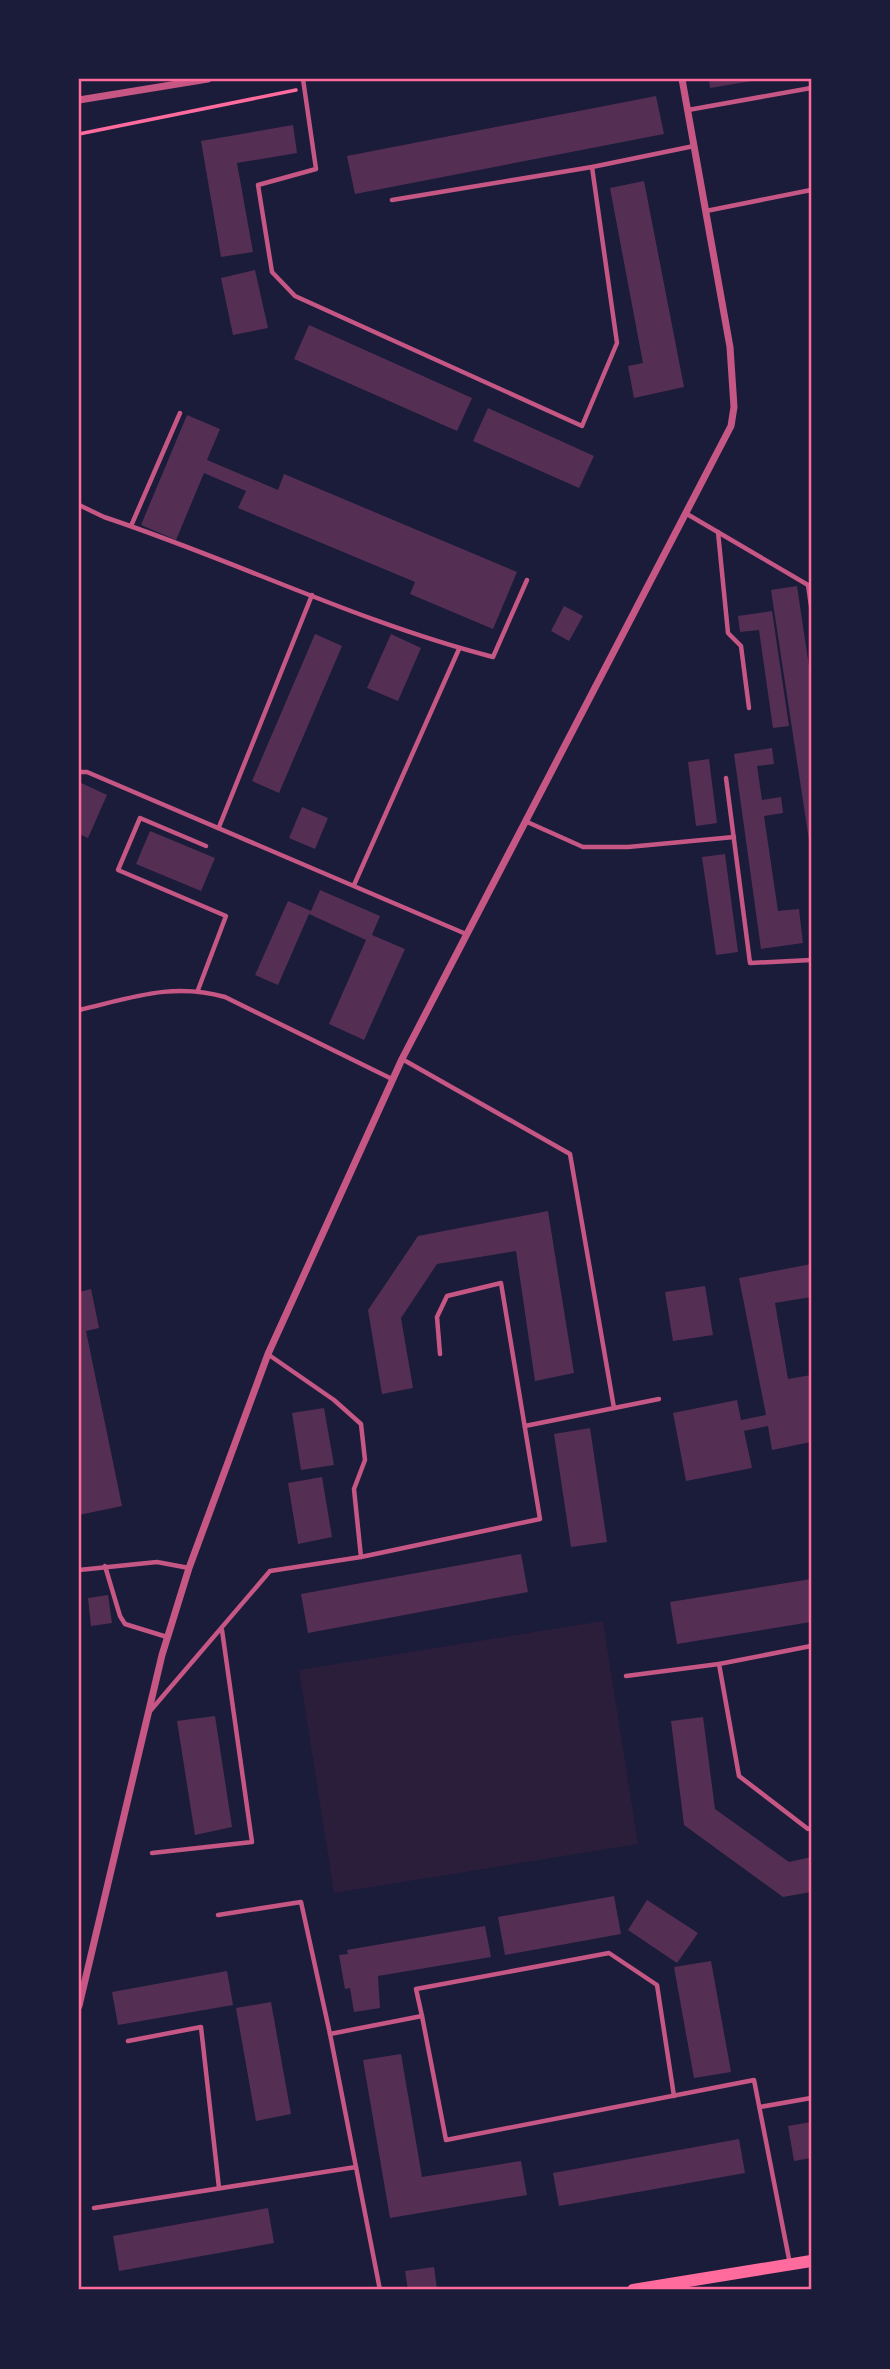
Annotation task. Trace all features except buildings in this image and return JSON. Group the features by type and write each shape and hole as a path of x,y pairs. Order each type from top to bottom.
{"main road":[{"path":"642,2290 811,2261"}],"street":[{"path":"79,100 208,79"},
{"path":"79,2006 167,1637 268,1354 402,1059 723,445 734,407 730,346 682,79"}],"lane":[{"path":"303,79 316,169 258,185 272,271 295,296 582,426 617,342 592,167"},
{"path":"687,110 811,88"},
{"path":"392,200 592,167 694,146"},
{"path":"706,211 811,190"},
{"path":"131,527 180,413"},
{"path":"79,505 131,527 459,649 493,657 527,580"},
{"path":"687,514 810,586 811,606"},
{"path":"718,532 728,633 741,646 749,708"},
{"path":"219,827 312,595"},
{"path":"355,885 459,649"},
{"path":"79,772 87,772 219,827 466,934"},
{"path":"726,778 750,963 811,960"},
{"path":"198,990 226,916 118,870 140,818 206,846"},
{"path":"525,821 583,847 628,847 734,837"},
{"path":"79,1010 164,991 198,990 225,998 393,1080"},
{"path":"402,1059 570,1154 614,1408"},
{"path":"148,1713 270,1571 361,1557 540,1520 501,1283 447,1296 437,1317 440,1354"},
{"path":"268,1354 334,1400 361,1424 365,1460 355,1489 361,1557"},
{"path":"525,1426 659,1399"},
{"path":"79,1570 157,1562 190,1568"},
{"path":"105,1566 120,1616 125,1624 167,1637"},
{"path":"152,1853 252,1842 222,1629"},
{"path":"626,1676 719,1664 811,1646"},
{"path":"719,1664 738,1776 808,1829 811,1828"},
{"path":"218,1915 301,1902 380,2290"},
{"path":"674,2096 657,1985 609,1953 416,1989 446,2140 674,2096 754,2080 790,2265"},
{"path":"330,2034 422,2016"},
{"path":"128,2041 201,2027 219,2189"},
{"path":"760,2108 811,2098"},
{"path":"94,2208 356,2167"}],"path":[{"path":"79,134 304,89"}],"shaded area":[{"path":"603,1621 638,1844 334,1893 299,1670"}]}
